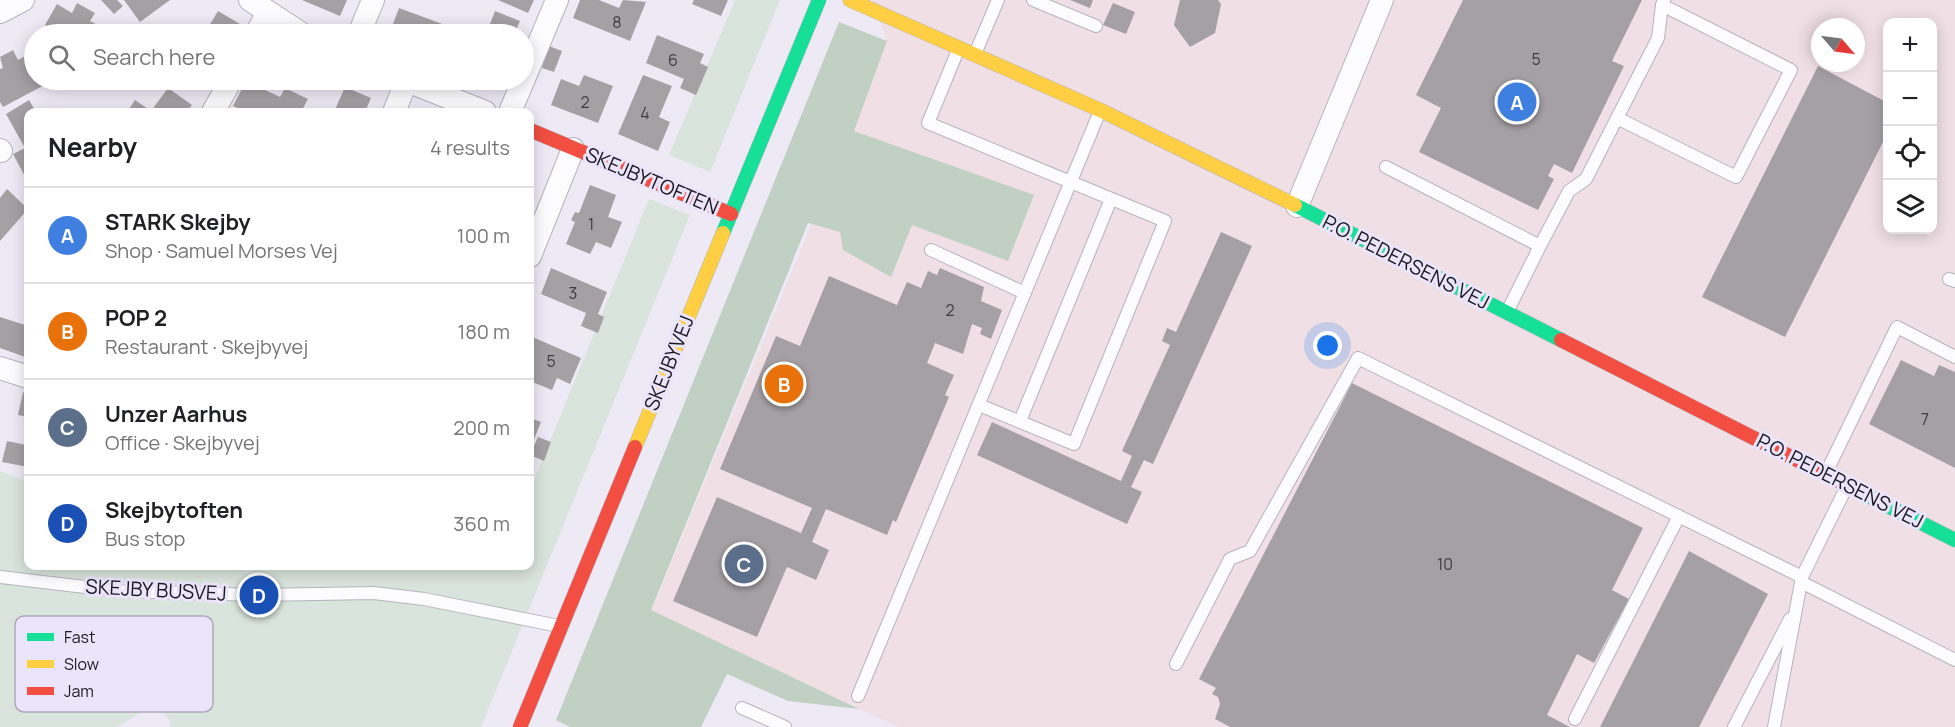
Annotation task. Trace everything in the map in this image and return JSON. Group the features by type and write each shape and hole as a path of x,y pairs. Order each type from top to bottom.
{"street":[{"path":"0,12 23,0"},
{"path":"363,24 373,0"},
{"path":"534,55 557,0"},
{"name":"SKEJBYVEJ","path":"520,727 819,0"},
{"name":"P.O. PEDERSENS VEJ","path":"850,0 1100,110 1297,206 1955,540"},
{"path":"1297,206 1382,0"},
{"path":"257,24 259,7 286,24"},
{"path":"215,108 225,90"},
{"path":"396,108 402,90"},
{"path":"431,90 475,108"},
{"path":"512,108 519,90"},
{"name":"SKEJBYTOFTEN","path":"534,132 731,214"},
{"name":"SKEJBYTOFTEN","path":"534,245 573,148"},
{"path":"0,368 24,376"}],"lane":[{"path":"975,54 998,0"},
{"path":"1033,0 1096,26"},
{"path":"1506,312 1569,191 1586,179 1617,118 1658,38 1663,2 1791,70 1736,177 1617,118"},
{"path":"959,47 928,123 1165,221 1074,444 979,405"},
{"path":"858,696 1100,110"},
{"path":"1386,167 1540,246"},
{"path":"1020,421 1111,199"},
{"path":"932,249 1025,293"},
{"path":"1826,474 1897,327 1955,357"},
{"path":"1176,664 1230,559 1250,551 1358,358 1678,516 1955,660"},
{"path":"1774,727 1802,580 1848,485"},
{"path":"1575,719 1678,516"},
{"name":"SKEJBY BUSVEJ","path":"0,577 119,591 259,595 374,593 436,601 561,626"},
{"path":"1734,727 1797,607"},
{"path":"742,708 785,727"}],"shaded area":[{"path":"735,0 780,0 710,172 669,155"},
{"path":"872,0 1955,0 1955,727 898,727 651,611 887,42"},
{"path":"649,199 690,215 481,727 170,727 170,721 163,712 213,712 213,616 15,616 15,712 141,712 117,727 0,727 0,471 24,480 24,570 534,570 534,480"}],"green space":[{"path":"839,22 887,41 854,131 1034,195 1008,261 912,225 891,277 843,250 840,232 808,223 651,610 859,709 788,701 727,674 701,727 570,727 556,720"}],"building":[{"path":"101,0 117,0 123,6 114,14"},
{"path":"124,0 170,0 140,22"},
{"path":"302,0 347,0 340,16"},
{"path":"498,0 534,0 528,13"},
{"path":"580,0 599,0 619,8 623,0 646,2 630,41 573,18"},
{"path":"694,0 728,0 721,16 692,4"},
{"path":"1070,0 1093,0 1090,8"},
{"path":"1180,0 1218,0 1221,4 1215,33 1190,47 1174,25"},
{"path":"1463,0 1642,0 1612,61 1624,66 1572,173 1554,164 1548,176 1554,179 1538,210 1419,152 1441,108 1416,95"},
{"path":"77,3 95,13 90,21 96,24 46,24 57,4 72,13"},
{"path":"1113,3 1135,12 1126,34 1103,25"},
{"path":"399,8 442,24 393,24"},
{"path":"218,11 240,24 210,24"},
{"path":"495,11 520,21 519,24 490,24"},
{"path":"657,35 704,54 700,63 708,67 696,95 680,88 684,79 646,63"},
{"path":"549,46 562,51 554,72 542,68"},
{"path":"13,50 18,60 24,57 24,90 35,90 3,107 0,102 0,69 3,68 0,57"},
{"path":"1815,72 1829,72 1883,100 1883,142 1785,337 1702,297"},
{"path":"584,75 613,86 598,123 551,105 561,79 579,86"},
{"path":"643,75 672,86 659,117 670,122 658,151 618,134"},
{"path":"167,90 171,90 192,105 189,108 153,108"},
{"path":"241,90 265,90 280,97 284,90 289,90 308,99 303,108 238,108 233,106"},
{"path":"344,90 352,90 371,98 367,108 336,108"},
{"path":"29,100 34,108 24,108 24,146 6,114"},
{"path":"135,100 147,108 130,108"},
{"path":"24,148 24,175 13,154"},
{"path":"590,185 616,195 608,217 622,222 611,248 596,242 590,254 566,244 575,222 571,220 575,212 579,213"},
{"path":"7,189 24,205 24,214 0,241 0,198"},
{"path":"1221,232 1252,246 1153,464 1144,460 1131,487 1142,492 1127,524 977,455 992,422 1121,481 1132,456 1122,451 1170,345 1162,341 1167,328 1176,332"},
{"path":"551,268 607,292 598,314 604,317 598,333 581,326 586,313 541,294"},
{"path":"940,268 984,287 981,301 1002,310 991,339 980,334 982,328 972,324 963,354 935,343 927,363 954,375 945,395 949,397 896,522 893,520 887,535 826,509 812,542 829,550 816,580 787,567 757,637 673,601 717,497 801,533 812,508 720,469 776,336 800,346 829,276 897,305 907,282 921,288 928,271 937,275"},
{"path":"0,317 24,325 24,357 0,348"},
{"path":"534,338 581,358 570,384 557,378 552,390 534,383"},
{"path":"1901,360 1934,376 1939,365 1955,372 1955,468 1869,424"},
{"path":"1352,383 1643,528 1612,590 1629,599 1594,663 1577,654 1547,715 1570,727 1230,727 1215,719 1220,704 1218,697 1212,694 1216,688 1199,679"},
{"path":"23,392 24,392 24,416 18,415"},
{"path":"534,419 541,422 534,439"},
{"path":"538,437 551,442 544,461 534,457 534,446"},
{"path":"7,441 24,445 24,466 2,462"},
{"path":"1689,551 1768,594 1699,727 1600,727"}],"traffic: fast":[{"path":"723,233 819,0"},
{"path":"1295,205 1561,340"},
{"path":"1864,494 1955,540"}],"traffic: slow":[{"path":"850,0 1100,110 1295,205"},
{"path":"635,447 723,233"}],"traffic: jam":[{"path":"534,132 731,214"},
{"path":"1561,340 1864,494"},
{"path":"520,727 635,447"}],"place":[{"name":"STARK Skejby","path":"1517,102"},
{"name":"POP 2","path":"784,384"},
{"name":"Unzer Aarhus","path":"744,564"},
{"name":"Skejbytoften","path":"259,595"}]}
